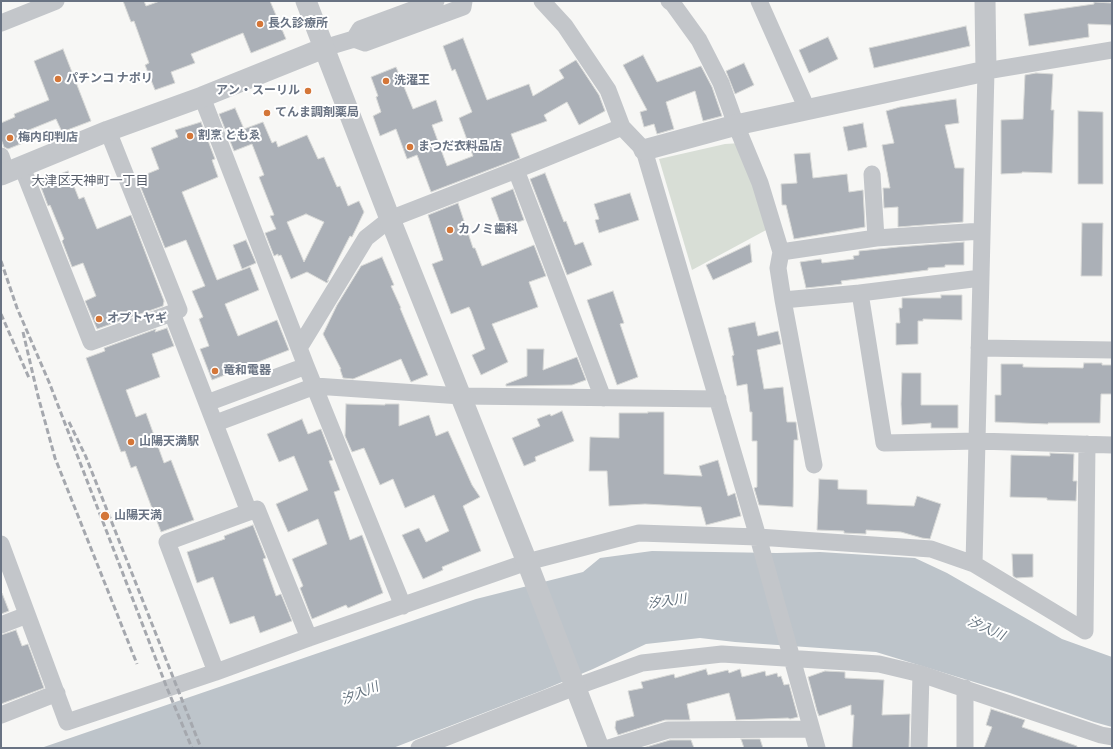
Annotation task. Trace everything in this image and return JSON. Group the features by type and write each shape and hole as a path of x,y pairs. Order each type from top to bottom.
{"street":[{"path":"1,22 54,1"},
{"path":"306,1 390,219 527,562 599,748"},
{"path":"354,39 360,29 436,1"},
{"path":"108,131 179,310 91,342 8,168 108,131 202,97 324,48 354,39 364,43 462,7 464,1"},
{"path":"542,1 565,26 608,90 622,127 644,150 758,537 817,748"},
{"path":"669,1 674,4 699,40 721,83 736,125 760,183 781,252 778,268 814,464"},
{"path":"759,1 807,109"},
{"path":"974,564 986,71 985,1"},
{"path":"644,150 736,125 807,109 986,71 1112,50"},
{"path":"202,97 306,366 403,606"},
{"path":"299,348 366,238 390,219 622,127"},
{"path":"516,170 603,398"},
{"path":"872,174 876,238"},
{"path":"781,252 876,238 982,230"},
{"path":"783,300 860,293 981,278"},
{"path":"860,293 884,443 977,441 1112,445"},
{"path":"172,313 216,423 249,512"},
{"path":"980,348 1112,350"},
{"path":"207,403 306,366"},
{"path":"216,423 315,386 461,396 718,399"},
{"path":"1,544 67,722 216,672 527,562 639,534 758,537 931,549 974,564 1085,631 1087,444"},
{"path":"216,672 166,542 257,509 309,638"},
{"path":"1,625 27,615"},
{"path":"419,748 575,687 642,663 722,654 879,664 921,674 965,688 1105,740"},
{"path":"919,748 921,674"},
{"path":"965,688 965,748"},
{"path":"1,715 57,693"},
{"path":"609,748 668,730 812,729"}],"shaded area":[{"path":"741,143 768,229 692,270 659,159 725,144"}],"water":[{"name":"汐入川","path":"652,551 777,553 820,552 915,558 947,573 1062,639 1112,657 1112,727 1010,693 876,652 735,642 700,638 646,644 593,669 543,690 393,748 41,748 476,599 583,572 600,558"}],"building":[{"path":"123,1 144,1 146,6 160,1 270,1 286,39 251,53 243,33 191,54 195,63 171,72 175,83 155,90 145,65 149,63 134,21 131,22"},
{"path":"1094,2 1112,3 1112,25 1088,24 1089,37 1029,46 1024,14 1094,4"},
{"path":"966,26 970,46 874,68 869,48"},
{"path":"828,37 838,59 809,73 799,50"},
{"path":"463,38 487,100 529,84 533,96 564,78 559,70 576,60 599,95 605,111 579,125 567,102 544,115 547,121 511,134 520,158 431,192 417,155 407,159 396,129 380,136 373,116 381,112 376,97 378,96 371,77 396,67 413,109 436,100 443,121 432,125 447,166 473,156 459,118 472,112 455,69 452,71 443,46"},
{"name":"パチンコ ナポリ","path":"63,49 91,121 62,132 56,119 19,134 23,143 8,149 4,147 1,139 1,123 15,117 14,114 49,100 34,61"},
{"path":"643,55 657,82 701,66 712,87 722,116 703,121 695,91 666,102 674,129 657,134 654,124 644,127 640,112 647,110 623,65"},
{"path":"744,63 754,85 735,94 726,71"},
{"path":"1036,73 1053,74 1051,110 1054,110 1052,173 1022,172 1001,174 1001,120 1023,119 1025,75"},
{"path":"956,99 959,123 945,125 955,168 964,168 963,222 898,227 898,207 884,208 883,188 890,188 882,145 894,143 886,111 900,107"},
{"path":"235,108 244,129 263,122 272,143 276,141 278,147 307,135 318,159 324,157 337,187 340,186 348,206 359,201 364,212 352,237 350,236 327,283 307,272 291,279 281,255 278,256 278,254 274,256 265,233 276,229 270,216 274,215 259,177 264,175 252,144 234,151 219,114","holes":["306,214 324,222 304,262 287,222"]},
{"path":"1078,111 1103,112 1103,184 1078,184"},
{"path":"201,122 215,159 212,160 218,177 182,192 217,280 250,267 259,290 225,304 238,336 277,320 289,350 212,380 200,349 209,346 199,319 203,317 192,291 205,286 186,240 165,248 137,178 159,169 151,148 178,137 175,130"},
{"path":"863,123 867,147 848,151 843,127"},
{"path":"810,153 813,178 847,174 849,192 863,190 865,227 794,239 786,205 782,205 781,184 797,183 794,154"},
{"path":"68,171 79,199 84,197 97,229 131,215 164,301 163,306 97,329 85,301 96,296 83,263 72,267 62,241 64,239 50,205 48,206 39,182"},
{"path":"545,173 564,222 566,221 575,245 583,242 592,265 567,275 530,179"},
{"path":"513,189 524,220 502,228 491,198"},
{"path":"630,193 639,220 599,233 595,220 599,219 594,204"},
{"path":"458,203 473,248 475,248 482,266 534,245 546,276 529,282 538,307 492,324 508,362 481,375 472,355 485,349 471,311 469,307 451,314 432,264 443,260 428,215"},
{"path":"1082,223 1103,223 1102,276 1081,276"},
{"path":"246,240 256,263 242,269 233,245"},
{"path":"964,242 964,265 945,265 945,267 928,268 928,270 841,281 842,284 806,288 800,262 821,259 822,263 854,259 853,256 859,255 859,251"},
{"path":"750,244 752,262 713,280 706,265"},
{"path":"382,257 394,285 391,286 428,375 411,382 401,359 353,379 343,378 341,369 323,334 337,305 361,266"},
{"path":"613,291 624,323 620,324 638,377 617,385 587,300"},
{"path":"941,295 962,295 962,320 923,319 923,321 918,321 918,344 896,345 896,323 900,323 899,308 902,308 902,298 941,298"},
{"path":"755,322 758,336 778,331 781,344 757,350 764,389 783,387 787,422 796,422 798,440 794,440 793,507 759,505 754,488 757,487 757,441 752,441 752,412 750,412 747,384 737,386 732,356 734,355 728,328"},
{"path":"167,328 174,346 152,354 160,377 126,390 136,417 146,413 164,463 171,460 194,520 161,532 136,466 131,468 125,451 121,452 86,358 105,351 104,348 156,329 155,332"},
{"path":"527,349 544,349 543,370 577,357 586,380 572,385 506,386 506,384 527,376"},
{"path":"1084,363 1102,363 1102,365 1112,365 1112,394 1101,394 1100,423 1048,424 995,422 995,395 1001,395 1001,364 1023,364 1023,367 1083,368"},
{"path":"902,373 921,373 921,405 958,405 958,428 931,428 931,423 902,425"},
{"path":"346,404 399,404 399,426 429,415 436,436 448,431 472,485 480,497 463,506 481,551 442,567 443,570 423,579 402,535 419,528 426,542 449,531 434,495 405,508 393,479 380,485 364,448 352,452 345,436"},
{"path":"562,411 574,441 535,457 536,461 524,466 512,438 540,426 537,419 550,414 551,416"},
{"path":"664,412 664,474 702,476 699,466 718,460 728,496 735,493 741,516 706,525 701,507 645,504 609,506 607,471 589,471 590,437 619,438 619,413"},
{"path":"302,419 308,434 321,429 333,460 329,461 340,490 334,492 350,540 362,535 383,593 348,608 346,605 312,619 300,588 303,586 292,559 327,544 318,519 288,532 276,504 308,490 294,456 279,462 267,434"},
{"path":"1050,453 1074,454 1073,481 1077,481 1076,501 1047,500 1047,498 1010,497 1011,455 1050,456"},
{"path":"819,479 838,480 838,489 867,490 867,504 914,506 917,496 941,504 930,539 901,532 866,530 866,534 844,533 844,531 817,530"},
{"path":"253,525 266,558 263,559 276,596 281,594 292,621 260,633 254,616 230,624 213,577 197,583 187,552 225,539 224,536"},
{"path":"1012,554 1033,554 1033,577 1016,578 1013,576"},
{"path":"1,593 9,611 1,614"},
{"path":"16,630 22,646 28,644 44,688 1,704 1,635"},
{"path":"706,669 708,675 728,670 729,673 740,669 742,677 765,671 766,676 777,673 778,677 781,676 784,685 789,684 798,717 790,719 736,720 729,693 687,704 690,720 665,720 618,735 615,728 616,721 634,716 628,691 643,688 641,682 674,674 675,678"},
{"path":"825,671 845,672 845,678 884,680 882,715 910,714 909,748 852,748 854,715 851,715 851,705 819,716 817,711 808,677"},
{"path":"991,709 1025,720 1022,727 1077,746 1077,748 984,748 992,727 986,725"},
{"path":"741,739 760,739 763,748 744,748"},
{"path":"670,740 691,740 694,748 643,748"}],"railway":[{"path":"1,261 17,308 49,382 167,688 192,748"},
{"path":"1,314 29,378"},
{"path":"23,332 38,396 55,458 137,664"},
{"path":"69,422 86,457 201,748"}],"place":[{"name":"長久診療所","path":"260,24"},
{"name":"パチンコ ナポリ","path":"58,79"},
{"name":"洗濯王","path":"386,81"},
{"name":"アン・スーリル","path":"308,91"},
{"name":"てんま調剤薬局","path":"267,113"},
{"name":"割烹 ともゑ","path":"190,136"},
{"name":"梅内印判店","path":"10,138"},
{"name":"まつだ衣料品店","path":"410,147"},
{"name":"カノミ歯科","path":"450,230"},
{"name":"オプトヤギ","path":"99,319"},
{"name":"竜和電器","path":"215,371"},
{"name":"山陽天満駅","path":"131,442"},
{"name":"山陽天満","path":"105,516"}],"district":[{"name":"大津区天神町一丁目","path":"90,182"}]}
